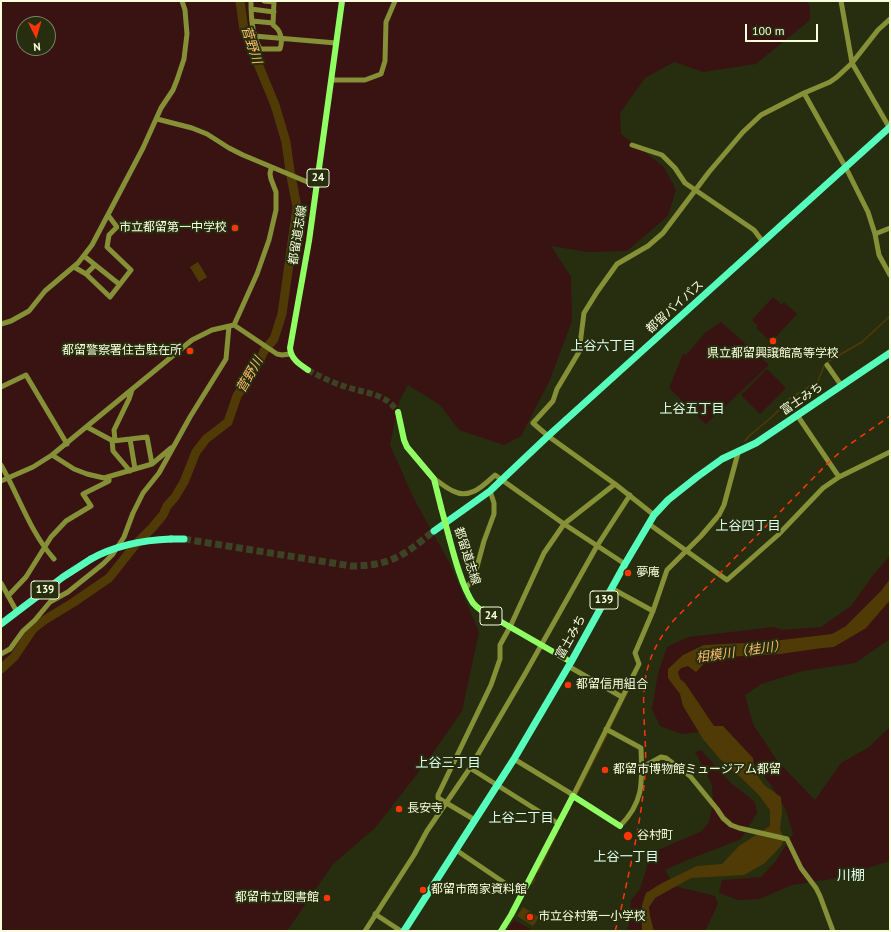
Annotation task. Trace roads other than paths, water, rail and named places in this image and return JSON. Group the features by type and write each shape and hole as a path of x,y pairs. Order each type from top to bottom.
{"highway":[{"name":"都留バイパス","path":"434,531 490,491 548,436 890,127"},
{"name":"富士みち","path":"403,931 498,786 570,664 611,588 654,515 668,500 697,477 722,460 756,443 890,352"},
{"name":"139","path":"1,624 63,577 91,559 123,545 151,540 184,539"}],"main road":[{"name":"都留道志線","path":"290,354 309,241 342,1"},
{"path":"290,354 299,364 308,370"},
{"name":"都留道志線","path":"398,412 407,447 434,480 449,537 466,588 474,604 570,664"},
{"path":"501,931 511,915 573,796 620,826"}],"street":[{"path":"1,324 11,321 29,311 45,291 74,266 92,245 166,99 175,85 184,59 187,34 185,10 182,1"},
{"path":"251,1 254,36 260,49 280,49 280,32 273,23 274,2 264,1"},
{"path":"330,80 365,80 381,74 385,61 386,22 395,1"},
{"path":"841,1 852,63 890,127"},
{"path":"251,8 274,12"},
{"path":"654,515 630,495 548,436 533,423 553,401 557,389 579,352 584,313 617,264 648,246 663,233 708,172 743,132 761,115 804,93 830,82 837,77 852,63 878,30 890,19"},
{"path":"252,21 273,23"},
{"path":"254,36 336,43"},
{"path":"804,93 846,168 868,212 879,254 890,275"},
{"path":"157,119 192,128 207,134 229,148 271,168 277,169 317,186"},
{"path":"632,145 662,155 675,168 685,183 754,230 763,242"},
{"path":"1,654 10,649 23,631 35,620 50,602 68,592 113,554 124,537 133,513 143,493 159,473 172,448 226,359 232,326 257,274 273,225 277,198 270,174 271,168"},
{"path":"74,266 86,274 110,296 131,270 108,247 109,234 117,227 108,215"},
{"path":"875,234 890,228"},
{"path":"84,256 119,284"},
{"path":"86,274 95,265"},
{"path":"1,481 33,467 52,455 192,340 212,330 232,326 277,354 282,356 290,354"},
{"path":"828,365 841,385"},
{"path":"1,387 26,375 67,444"},
{"path":"132,390 114,430 113,451 132,470"},
{"path":"797,415 839,477"},
{"path":"87,427 114,440 147,437 152,464"},
{"path":"130,439 132,470"},
{"path":"52,455 62,462 86,474 104,478 152,464 166,451 172,448"},
{"path":"649,524 727,580 778,535 823,488 839,477 890,452"},
{"path":"514,759 573,796 639,664 635,653 653,611 667,570 686,552 719,515 724,505 738,453"},
{"path":"1,464 44,548 54,559"},
{"path":"434,480 453,491 460,494 465,494 477,490 495,475 564,524 625,564"},
{"path":"8,596 26,577 51,537 66,521 91,506 83,494 109,481 109,477"},
{"path":"475,820 438,798 438,795 491,686 500,659 500,645 544,554 564,524 615,484"},
{"path":"466,588 475,574 484,541 494,514 494,503 490,491"},
{"path":"365,931 414,855 427,831 470,768 542,646 597,546 630,495"},
{"path":"1,583 17,612"},
{"path":"611,588 653,611"},
{"path":"570,664 622,697"},
{"path":"606,729 641,748 642,768 638,800 628,818 620,826"},
{"path":"642,768 661,757 666,758 690,776 723,818 731,825 757,833 784,838 788,841 801,868 816,888 833,931"},
{"path":"470,768 558,824"},
{"path":"456,850 521,894"},
{"path":"375,914 403,931"}],"water":[{"path":"198,262 207,277 199,282 190,267"},
{"name":"相模川（桂川）","path":"890,579 890,600 866,628 834,647 780,654 709,658 696,672 688,666 681,668 678,672 680,679 685,683 714,726 723,726 753,758 755,772 764,785 781,797 782,811 780,829 784,840 781,846 765,863 744,875 691,878 655,898 649,907 654,931 642,931 642,905 646,893 662,883 697,866 722,864 739,846 770,826 770,810 758,794 720,759 703,739 683,706 680,694 668,678 668,669 683,655 704,645 765,642 832,634 846,626 881,591"},
{"path":"523,907 539,917 533,926 517,916"}],"waterway":[{"name":"菅野川","path":"1,669 14,657 33,629 109,578 136,544 163,515 167,506 175,497 184,482 196,452 206,439 228,422 237,396 260,360 264,351 274,339 282,314 297,207 286,142 275,105 244,30 240,1"},
{"path":"745,441 773,416 789,399 818,381 824,366 829,361 862,342 890,316"},
{"path":"610,728 633,681"},
{"path":"577,794 608,733"},
{"path":"564,819 570,808"},
{"path":"538,872 560,827"},
{"path":"532,884 535,878"}],"tunnel":[{"path":"308,370 339,384 383,398 398,412"},
{"path":"184,539 351,566 377,564 396,558 414,547 434,531"}],"railway":[{"path":"615,931 634,850 644,785 646,762 644,700 645,681 650,661 659,641 674,620 830,461 846,447 890,416"}],"place":[{"name":"市立都留第一中学校","path":"235,228"},
{"name":"県立都留興譲館高等学校","path":"773,341"},
{"name":"都留警察署住吉駐在所","path":"190,351"},
{"name":"夢庵","path":"628,573"},
{"name":"都留信用組合","path":"568,685"},
{"name":"都留市博物館ミュージアム都留","path":"605,770"},
{"name":"長安寺","path":"399,809"},
{"name":"谷村町","path":"628,836"},
{"name":"都留市商家資料館","path":"423,890"},
{"name":"都留市立図書館","path":"327,898"},
{"name":"市立谷村第一小学校","path":"530,917"}],"district":[{"name":"上谷六丁目","path":"603,346"},
{"name":"上谷五丁目","path":"692,409"},
{"name":"上谷四丁目","path":"748,526"},
{"name":"上谷三丁目","path":"448,763"},
{"name":"上谷二丁目","path":"521,818"},
{"name":"上谷一丁目","path":"626,857"},
{"name":"川棚","path":"851,876"}]}
